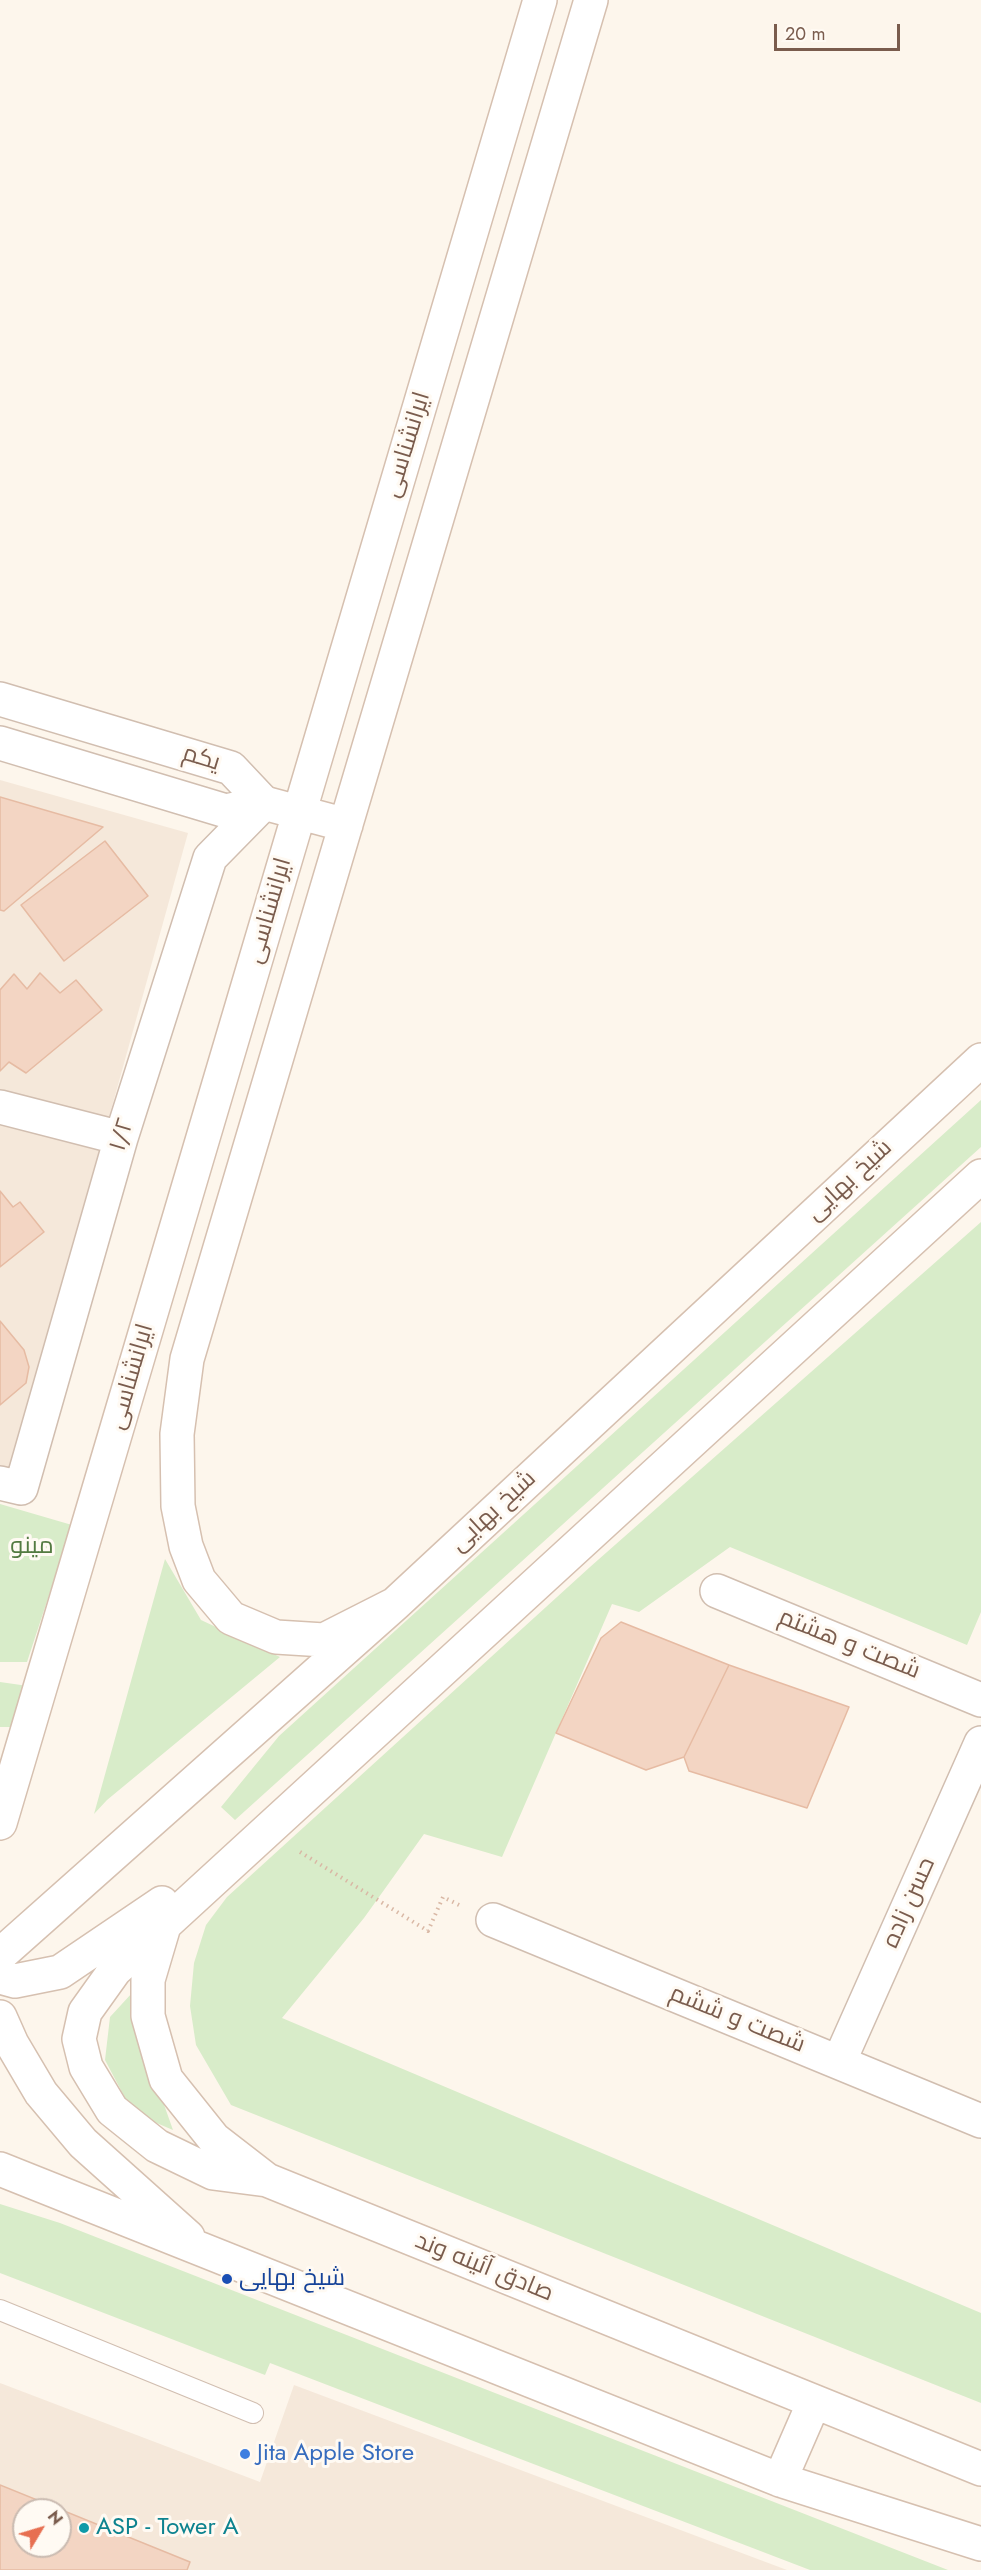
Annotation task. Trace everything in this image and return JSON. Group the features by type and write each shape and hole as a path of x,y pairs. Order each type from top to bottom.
{"main road":[{"name":"ایرانشناسی","path":"0,1823 9,1764 299,813 540,0"},
{"name":"ایرانشناسی","path":"395,1604 324,1640 276,1637 231,1618 199,1580 186,1546 178,1506 177,1434 187,1359 591,0"},
{"name":"یکم","path":"0,699 231,768 264,802"},
{"name":"یکم","path":"0,743 226,811 264,802"},
{"path":"264,802 346,825"},
{"name":"۱/۲","path":"10,1486 210,858 264,802"},
{"name":"شیخ بهایی","path":"0,1955 395,1604 981,1060"},
{"path":"0,1107 121,1138"},
{"path":"267,2180 213,2173 157,2146 112,2110 86,2067 79,2039 86,2012 115,1970 981,1176"},
{"name":"شصت و هشتم","path":"717,1591 981,1700"},
{"name":"حسن زاده","path":"839,2062 981,1743"},
{"path":"0,1977 15,1981 60,1972 148,1914 261,1819 294,1806"},
{"name":"شصت و ششم","path":"493,1920 981,2121"},
{"name":"صادق آئینه وند","path":"164,1925 148,1980 148,2016 166,2079 214,2139 267,2180 981,2469"},
{"path":"0,2017 12,2044 41,2093 83,2143 203,2250"},
{"path":"0,2169 780,2480 981,2544"},
{"path":"780,2480 814,2402"}],"lane":[{"path":"0,2310 253,2413"}],"path":[{"path":"266,1831 428,1931 443,1897 493,1920"}],"shaded area":[{"path":"0,780 188,833 9,1477 0,1475"},
{"path":"0,2383 260,2482 294,2385 787,2570 0,2570"}],"green space":[{"path":"981,1100 981,1147 235,1820 221,1807 279,1736"},
{"path":"981,1222 981,1612 967,1645 730,1547 639,1612 612,1604 502,1857 424,1834 364,1918 282,2018 981,2313 981,2403 231,2105 196,2045 190,2006 194,1963 206,1925 227,1897 590,1567"},
{"name":"مینو","path":"0,1504 72,1525 27,1662 0,1662"},
{"path":"165,1559 201,1620 280,1657 107,1800 94,1814"},
{"path":"0,1682 28,1686 16,1727 0,1727"},
{"path":"132,1993 139,2034 173,2130 133,2113 105,2060 110,2017"},
{"path":"0,2204 60,2223 948,2570 810,2570 270,2363 265,2375 0,2273"}],"building":[{"path":"0,797 103,827 4,911 0,910"},
{"path":"105,841 148,896 64,961 21,905"},
{"path":"40,973 60,993 76,980 102,1010 26,1073 9,1062 0,1071 0,990 14,974 27,989"},
{"path":"0,1191 13,1207 20,1202 44,1232 0,1267"},
{"path":"0,1321 24,1350 29,1367 26,1383 0,1405"},
{"path":"621,1622 729,1665 684,1757 646,1770 556,1733 601,1638"},
{"path":"729,1665 849,1707 807,1808 689,1771 684,1757"},
{"name":"ASP - Tower A","path":"0,2485 32,2498 12,2498 12,2558 72,2558 72,2514 190,2562 187,2570 0,2570"}],"place":[{"name":"شیخ بهایی","path":"227,2279"},
{"name":"Jita Apple Store","path":"245,2454"},
{"name":"ASP - Tower A","path":"84,2528"}]}
